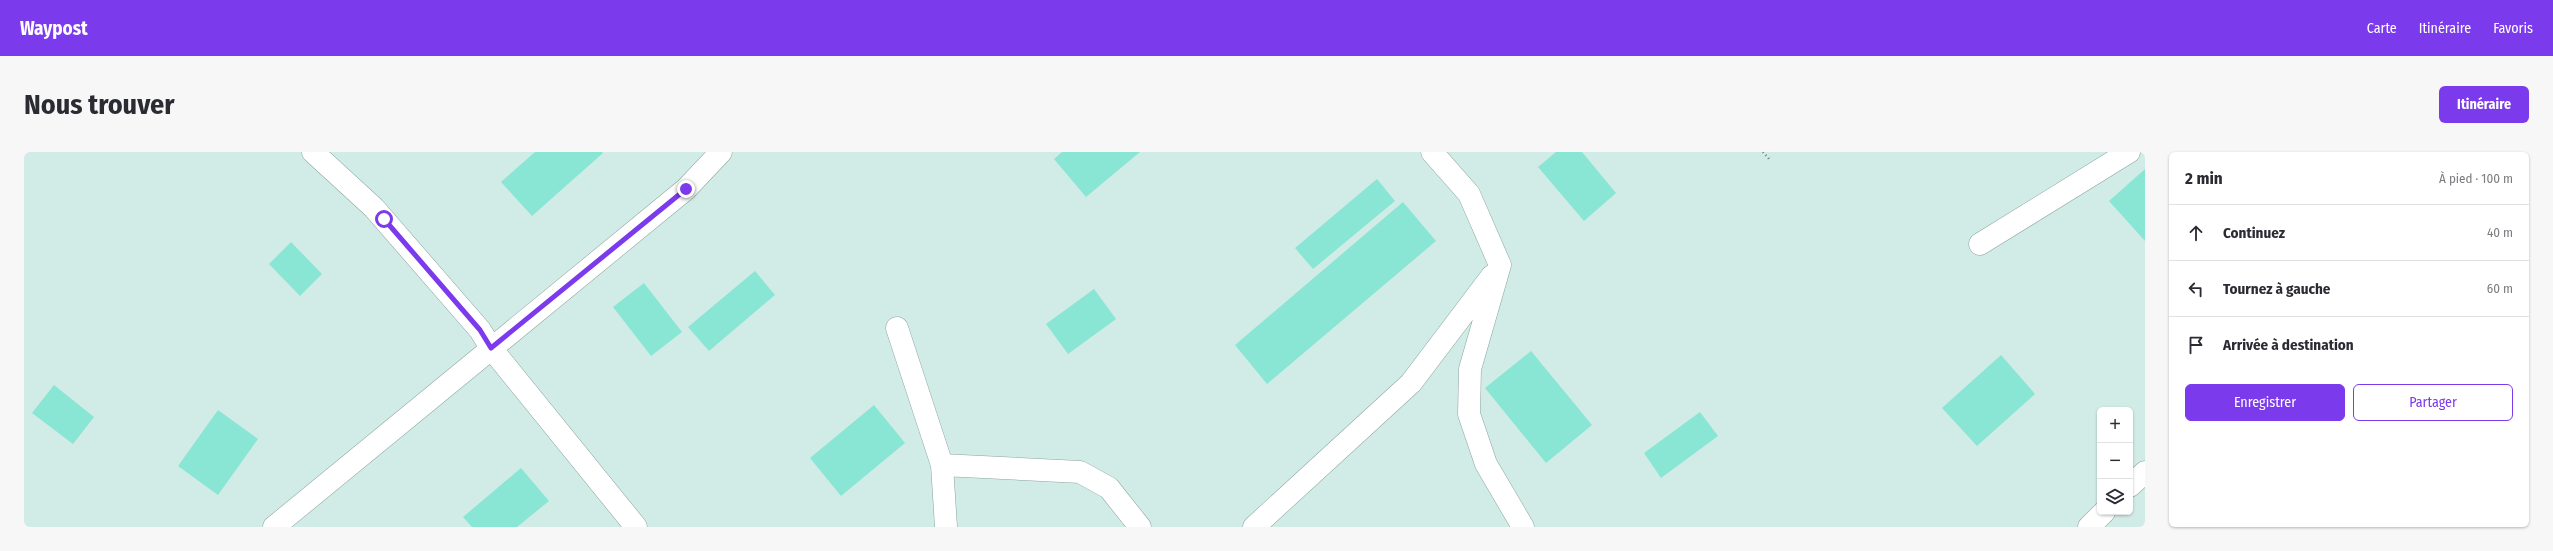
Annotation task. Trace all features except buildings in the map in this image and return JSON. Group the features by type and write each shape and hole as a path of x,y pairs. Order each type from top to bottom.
{"street":[{"path":"313,152 374,208 480,330 491,348 636,527"},
{"path":"274,527 686,189 721,152"},
{"path":"1432,152 1469,194 1500,265 1470,370 1469,414 1486,464 1523,527"},
{"path":"1980,244 2129,152"},
{"path":"1254,527 1411,383 1500,265"},
{"path":"897,328 942,465 946,527"},
{"path":"942,465 1080,472 1109,488 1140,527"},
{"path":"2133,483 2145,472"},
{"path":"2089,527 2101,515"}],"path":[{"path":"1763,152 1770,160"}],"route":[{"path":"384,219 480,330 491,348 686,189"}]}
